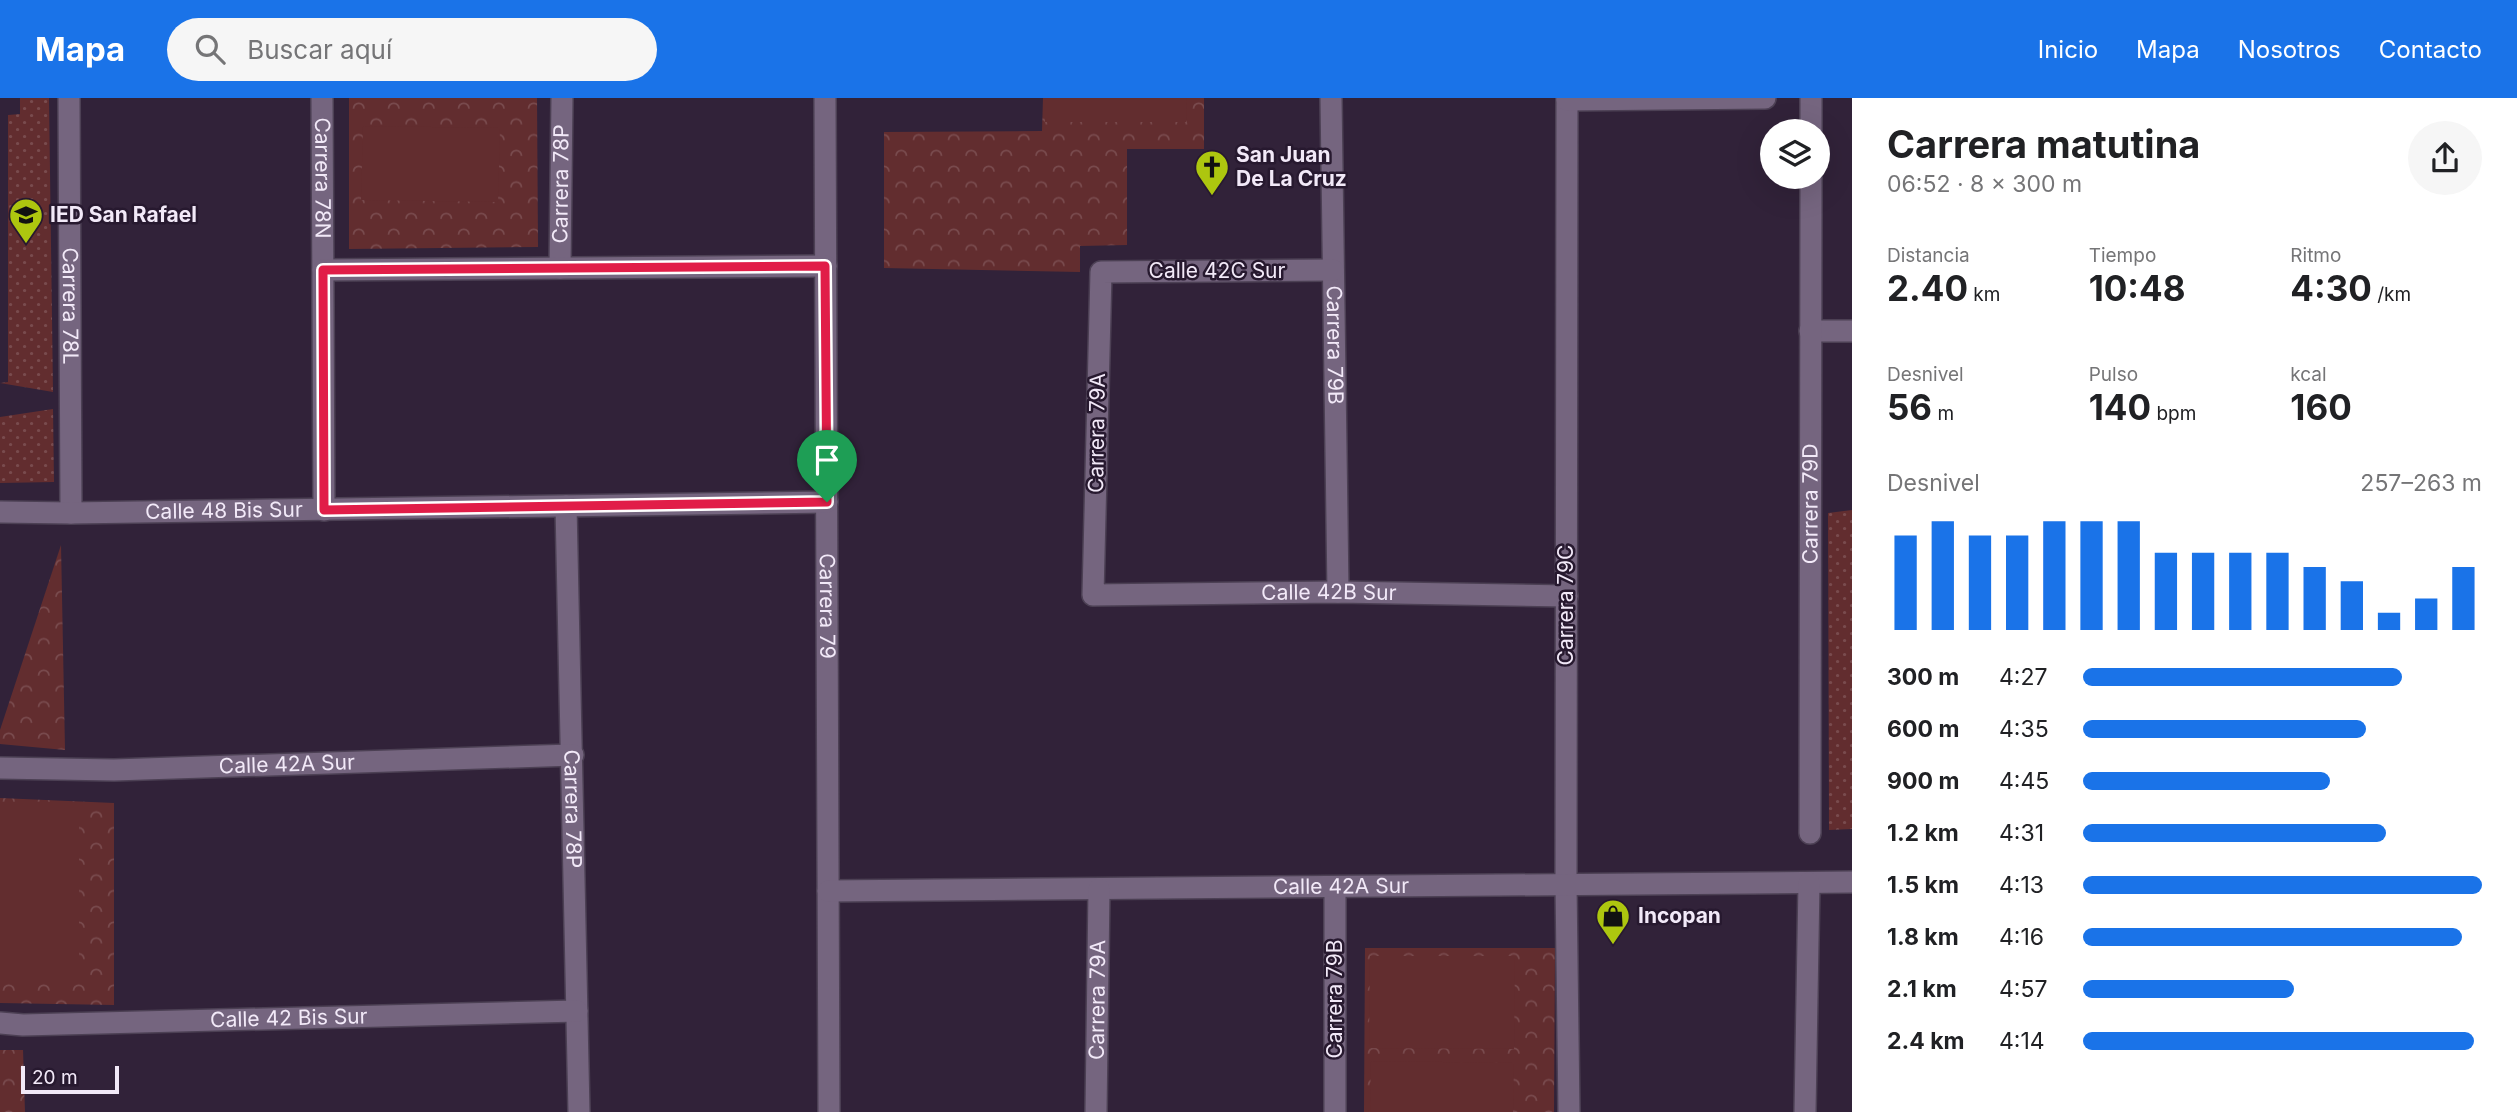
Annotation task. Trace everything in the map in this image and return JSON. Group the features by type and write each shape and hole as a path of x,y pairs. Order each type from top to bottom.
{"street":[{"name":"Carrera 78L","path":"69,98 71,513"},
{"name":"Carrera 78N","path":"322,98 324,510"},
{"name":"Carrera 78P","path":"560,268 562,98"},
{"name":"Carrera 79","path":"825,98 829,1112"},
{"name":"Carrera 79B","path":"1331,98 1338,592"},
{"path":"1567,99 1765,98"},
{"path":"1811,98 1811,119"},
{"name":"Carrera 79C","path":"1567,99 1566,885 1569,1112"},
{"name":"Carrera 79D","path":"1810,833 1811,189"},
{"path":"323,270 825,266"},
{"name":"Calle 42C Sur","path":"1101,272 1333,270"},
{"name":"Carrera 79A","path":"1093,595 1101,272"},
{"path":"1810,331 1852,331"},
{"name":"Calle 48 Bis Sur","path":"0,512 827,502"},
{"name":"Carrera 78P","path":"566,506 579,1112"},
{"name":"Calle 42B Sur","path":"1093,595 1338,592 1567,596"},
{"name":"Calle 42A Sur","path":"0,768 114,770 573,755"},
{"name":"Calle 42A Sur","path":"828,891 1852,882"},
{"path":"1805,1112 1809,883"},
{"name":"Carrera 79B","path":"1335,887 1335,1112"},
{"name":"Carrera 79A","path":"1096,1112 1099,889"},
{"name":"Calle 42 Bis Sur","path":"0,1023 23,1026 577,1011"}],"green space":[{"name":"IED San Rafael","path":"20,98 49,98 53,392 0,383 8,382 8,115 20,114"},
{"path":"349,98 537,98 538,247 349,249"},
{"path":"1043,98 1204,98 1204,149 1127,149 1127,245 1080,246 1080,272 884,268 884,132 1042,131"},
{"path":"1045,98 1187,98 1186,122 1045,122"},
{"path":"363,126 500,128 498,202 361,200"},
{"path":"53,409 54,482 0,483 0,417"},
{"path":"1852,510 1852,829 1829,830 1828,513"},
{"path":"61,545 65,750 0,744 0,730"},
{"path":"0,798 114,803 114,1005 0,1003"},
{"path":"0,809 79,809 79,980 0,980"},
{"path":"1365,948 1555,948 1554,1112 1364,1112"},
{"path":"1370,956 1515,956 1514,1049 1369,1048"},
{"path":"0,1050 23,1050 25,1112 0,1112"},
{"path":"1371,1061 1514,1063 1513,1112 1370,1112"}],"place":[{"name":"San Juan De La Cruz","path":"1212,197"},
{"name":"IED San Rafael","path":"26,245"},
{"name":"Incopan","path":"1613,946"}],"route":[{"path":"825,266 827,502 324,510 323,270 825,266"}]}
